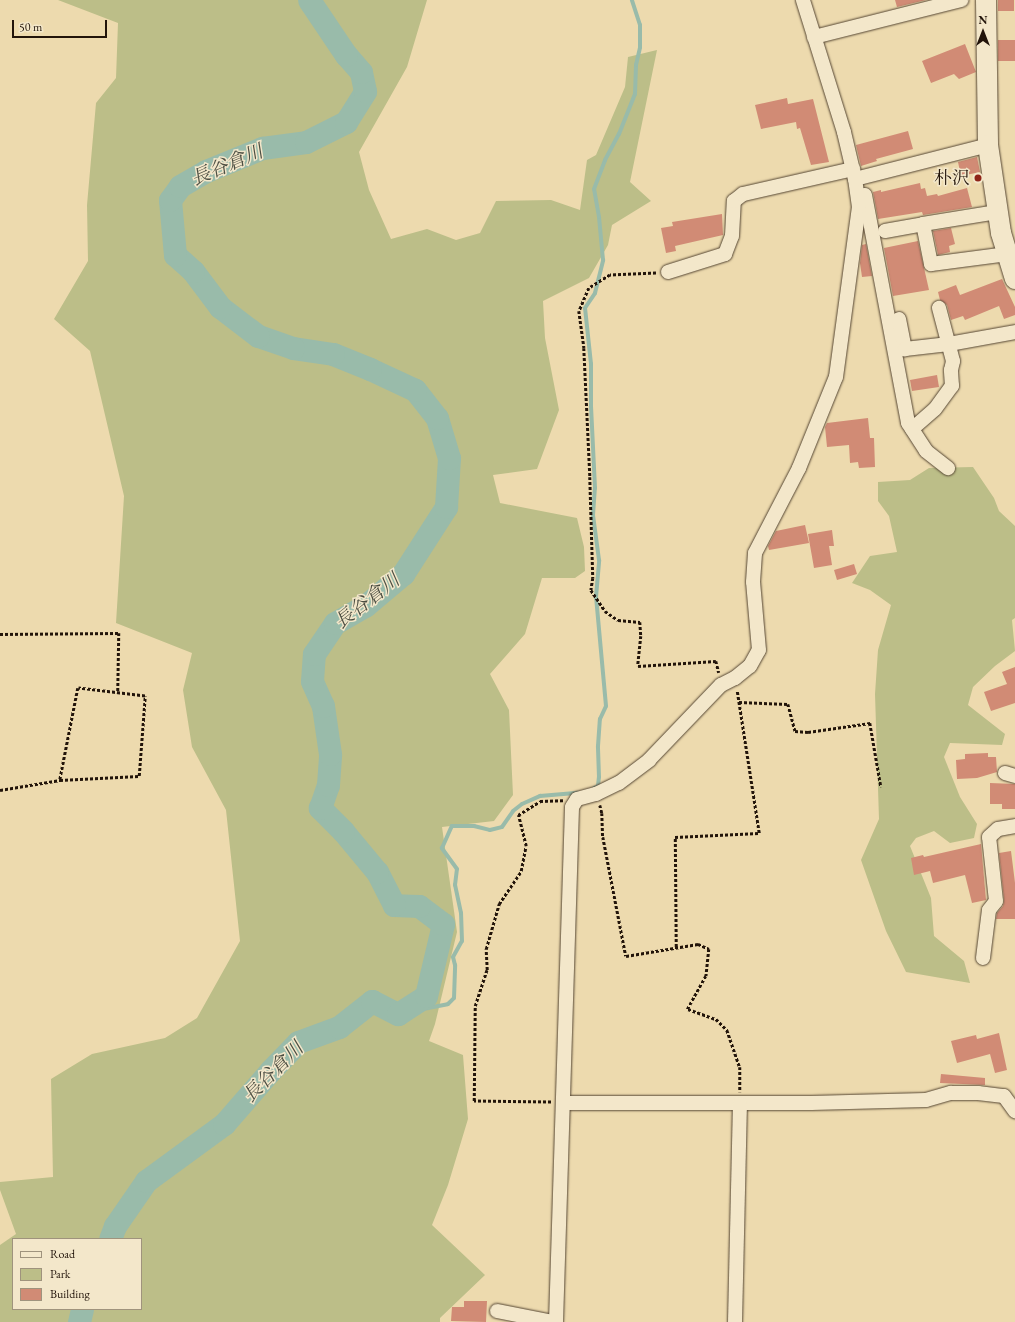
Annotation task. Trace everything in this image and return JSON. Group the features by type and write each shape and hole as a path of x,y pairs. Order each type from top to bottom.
{"street":[{"path":"803,0 857,175 908,423 926,451 948,468"},
{"path":"814,37 962,0"},
{"path":"986,0 988,145 997,212 1007,254 1015,279"},
{"path":"668,272 725,254 732,236 734,201 743,194 857,175 988,145"},
{"path":"556,1322 572,807 577,799 596,794 619,783 649,760 721,685 735,678 750,666 758,650 753,582 755,553 799,468 836,377 859,207 857,175"},
{"path":"885,231 997,212"},
{"path":"923,224 931,264 1007,254"},
{"path":"912,428 935,409 952,386 951,370 953,361 939,308"},
{"path":"899,319 905,349 949,344 1015,332"},
{"path":"983,958 989,910 996,900 989,837 998,829 1015,826"},
{"path":"563,1103 740,1104 926,1100 951,1093 978,1093 1004,1096 1015,1111"},
{"path":"736,1322 740,1104"},
{"path":"497,1311 553,1322"}],"path":[{"path":"668,272 610,275 589,288 579,311 584,348 590,477 591,590 605,611 618,620 640,622 641,636 638,666 716,661 721,685"},
{"path":"0,634 119,633 118,693"},
{"path":"676,947 675,837 759,833 735,678"},
{"path":"0,790 60,780 138,776 146,696 78,688 60,780"},
{"path":"739,702 788,704 795,731 808,732 870,723 881,787"},
{"path":"596,794 602,813 603,837 626,956 698,944 709,949 706,976 688,1009 716,1019 727,1030 740,1067 740,1104"},
{"path":"563,1103 474,1101 475,1006 487,970 486,949 498,904 521,871 526,846 518,815 540,801 577,799"}],"green space":[{"path":"58,0 427,0 407,67 359,152 369,190 391,239 427,229 456,240 480,233 496,201 551,200 580,210 587,160 596,155 625,87 628,57 657,50 630,182 651,201 612,225 608,245 589,278 543,301 545,338 559,410 537,469 493,475 500,503 577,518 584,547 585,571 575,578 542,578 525,634 490,674 509,710 513,795 494,821 442,827 457,932 435,1024 429,1041 463,1055 468,1119 448,1185 432,1225 485,1275 440,1318 440,1322 0,1322 0,1245 16,1234 0,1190 0,1182 53,1177 51,1079 92,1054 165,1038 197,1018 240,941 226,810 192,747 183,690 192,653 116,623 124,496 90,351 54,319 88,261 87,205 96,103 116,78 118,23"},
{"path":"973,467 994,498 999,511 1015,526 1015,618 1012,620 1015,651 995,666 973,687 968,705 1005,734 1002,745 950,743 944,757 960,797 977,824 974,838 950,843 934,831 916,838 910,846 931,898 934,936 964,961 970,983 906,972 886,931 861,860 879,819 875,694 878,650 891,605 870,590 852,583 870,556 897,552 889,516 878,501 878,482 910,480 929,468"}],"building":[{"path":"895,0 926,0 897,7"},
{"path":"998,0 1014,0 1014,11 998,11"},
{"path":"998,40 1015,40 1015,61 998,61"},
{"path":"965,44 976,72 959,79 954,74 931,83 922,61"},
{"path":"787,98 788,104 813,99 829,162 811,165 800,128 797,129 796,122 761,129 755,105"},
{"path":"908,131 913,149 876,159 877,161 861,166 856,145"},
{"path":"977,157 980,172 961,176 958,162"},
{"path":"920,183 921,189 925,188 927,196 937,194 938,196 967,188 972,207 923,215 922,212 878,219 873,192 881,190 881,192"},
{"path":"722,214 723,235 675,246 676,251 666,253 661,228 673,226 672,222"},
{"path":"951,228 955,244 949,246 950,252 938,255 933,231"},
{"path":"918,241 929,290 893,296 884,248"},
{"path":"866,244 872,276 862,277 860,263 862,245"},
{"path":"1002,279 1015,307 1015,315 1004,319 999,306 965,320 963,316 951,320 947,305 940,300 938,292 956,285 960,295"},
{"path":"937,375 939,387 912,391 910,380"},
{"path":"868,418 870,438 874,438 875,467 859,468 858,462 850,463 849,445 827,447 825,427 827,423"},
{"path":"805,525 809,543 769,550 768,546 776,531"},
{"path":"832,530 834,546 829,546 832,565 814,568 808,534"},
{"path":"854,564 857,574 837,580 834,570"},
{"path":"1015,667 1015,703 991,711 984,692 1007,684 1002,672"},
{"path":"988,753 988,757 996,757 997,772 977,778 957,779 956,760 965,759 965,754"},
{"path":"990,783 1015,784 1015,809 1002,809 1002,804 990,804"},
{"path":"981,844 986,900 972,903 965,875 933,883 930,871 914,875 911,858 923,855 924,857"},
{"path":"1011,851 1015,883 1015,919 996,919 997,913 1003,906 1004,900 999,853"},
{"path":"999,1033 1007,1070 995,1073 990,1054 957,1063 951,1041 976,1035 977,1039"},
{"path":"941,1074 985,1078 985,1085 940,1083"},
{"path":"464,1301 487,1301 486,1322 451,1321 452,1307 464,1307"}],"waterway":[{"name":"長谷倉川","path":"110,1238 115,1226 146,1181 224,1124 270,1071 298,1042 339,1027 372,1001 398,1014 426,996 443,924 419,906 394,905 377,872 343,831 320,808 328,785 330,754 323,706 312,681 314,654 335,623 365,606 403,574 446,507 449,458 437,418 415,390 370,369 333,354 293,348 258,336 220,307 193,271 175,255 170,200 180,186 206,171 262,148 306,142 346,122 365,91 361,72 346,55 309,0"},
{"path":"594,788 598,786 599,777 598,746 600,719 606,706 596,597 599,560 593,515 595,488 591,406 591,364 585,308 595,293 603,260 599,217 594,189 605,160 619,134 635,94 636,65 640,47 640,25 632,0"},
{"path":"405,1009 428,1008 448,1004 454,998 455,965 453,957 462,941 461,913 455,885 457,869 442,848 452,826 474,826 490,830 502,827 513,811 522,804 540,796 578,793"},
{"name":"長谷倉川","path":"79,1322 82,1310"}],"place":[{"name":"朴沢","path":"978,178"}]}
